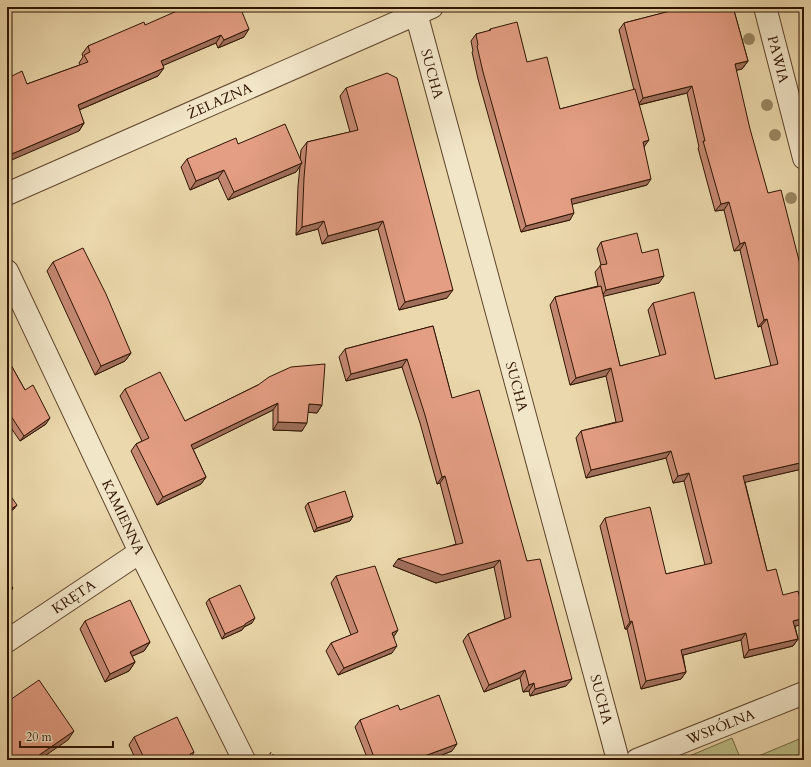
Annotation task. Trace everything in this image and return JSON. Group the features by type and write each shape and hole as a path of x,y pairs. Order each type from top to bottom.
{"street":[{"name":"PAWIA","path":"765,7 804,158"},
{"name":"ŻELAZNA","path":"7,194 424,10"},
{"name":"SUCHA","path":"424,10 618,760"},
{"name":"KAMIENNA","path":"7,271 140,552 244,760"},
{"name":"KRĘTA","path":"7,641 140,552"},
{"name":"WSPÓLNA","path":"637,760 804,694"}],"path":[{"path":"802,7 804,15"}],"green space":[{"path":"804,737 804,760 749,760"},
{"path":"732,738 741,760 680,760"}],"building":[{"path":"186,7 240,7 249,29 224,40 221,35 161,61 164,68 78,105 84,123 7,156 7,77 8,78 22,71 27,84 88,62 84,55 90,52 88,46 144,22 145,25"},
{"path":"673,7 733,7 748,61 735,64 750,129 768,193 781,190 804,280 804,462 743,476 767,571 776,569 783,595 798,591 804,618 793,621 798,639 749,650 746,633 681,650 686,672 646,681 605,518 650,507 666,574 712,563 689,473 678,476 671,451 591,470 581,431 623,421 611,368 576,378 555,297 601,286 620,366 666,354 653,303 694,292 715,379 778,364 767,319 764,320 745,242 740,244 729,202 721,204 703,141 705,141 692,86 643,98 624,23 674,10"},
{"path":"517,22 527,62 547,57 560,109 635,89 649,140 643,142 651,179 571,199 574,213 526,226 483,72 476,34"},
{"path":"387,73 397,78 453,290 405,302 383,221 328,236 324,221 302,227 307,142 358,130 346,88"},
{"path":"285,124 302,163 234,192 224,170 196,181 187,159 236,138 238,144"},
{"path":"637,233 642,253 658,249 664,276 606,290 600,265 607,264 601,242"},
{"path":"83,248 106,294 131,353 101,366 53,262"},
{"path":"433,326 452,398 479,390 527,561 540,559 572,679 535,689 534,683 529,685 525,670 489,685 468,634 511,617 500,560 442,575 398,559 463,543 445,476 442,477 425,415 407,359 351,374 345,349"},
{"path":"7,358 25,390 33,385 50,418 24,436 7,410"},
{"path":"325,364 322,405 309,404 307,423 278,422 278,403 191,445 206,477 163,497 136,444 149,438 125,389 160,372 185,421 291,367"},
{"path":"7,491 17,505 7,512"},
{"path":"345,491 353,516 317,528 308,503"},
{"path":"375,566 398,630 392,633 397,646 344,668 331,643 358,632 336,576"},
{"path":"7,580 13,588 7,592"},
{"path":"240,585 255,618 245,625 225,634 209,599"},
{"path":"130,600 150,642 130,652 135,662 110,674 85,621"},
{"path":"39,680 74,731 32,760 7,760 7,702"},
{"path":"439,695 457,744 419,758 419,760 375,760 360,720 398,705 400,710"},
{"path":"177,717 194,752 190,754 194,760 145,760 134,737"}]}
